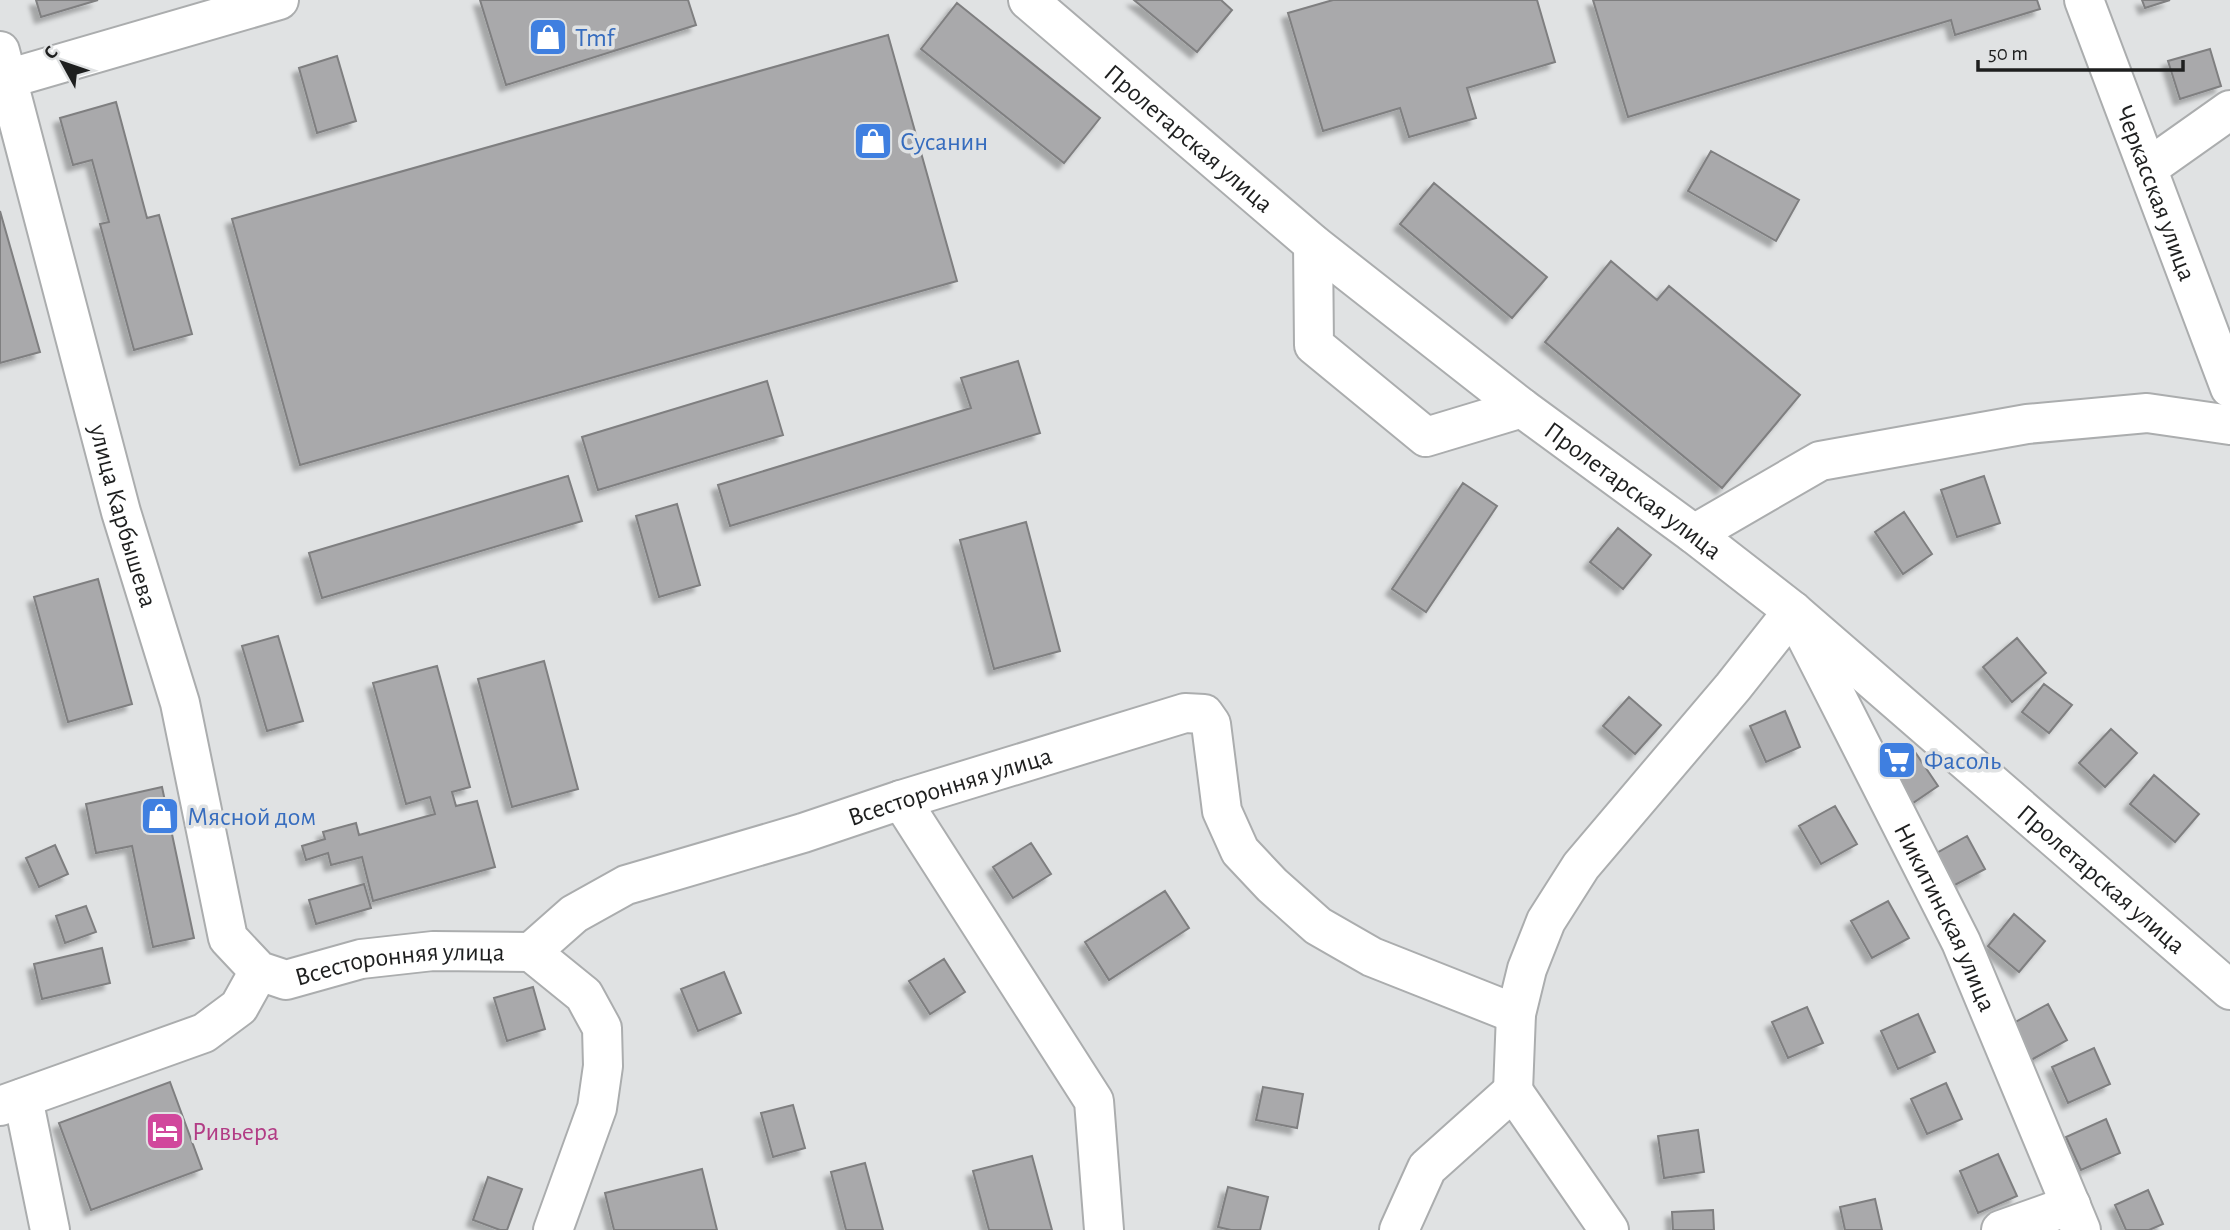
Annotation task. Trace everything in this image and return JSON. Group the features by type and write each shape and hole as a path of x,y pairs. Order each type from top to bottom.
{"street":[{"path":"2,71 279,0"},
{"name":"Пролетарская улица","path":"1028,0 1313,244 1522,408 1793,611 2230,990"},
{"name":"Черкасская улица","path":"2084,0 2230,388"},
{"name":"улица Карбышева","path":"2,71 121,512 180,703 229,938 259,971"},
{"path":"2148,168 2230,110"},
{"path":"1313,244 1314,345 1426,438 1522,408"},
{"path":"1693,534 1820,461 2027,424 2147,413 2230,425"},
{"path":"1609,1230 1513,1091 1516,1014 1527,969 1546,921 1581,866 1733,687 1793,611"},
{"name":"Никитинская улица","path":"1793,611 1961,942 2076,1217"},
{"name":"Всесторонняя улица","path":"259,971 286,980 361,959 433,951 531,952 574,914 626,885 803,833 901,800 1185,713 1203,714 1211,724 1222,811 1240,851 1272,885 1318,926 1372,957 1516,1014"},
{"path":"901,800 1094,1101 1104,1230"},
{"path":"531,952 584,995 601,1028 603,1066 597,1108 553,1230"},
{"path":"46,1226 11,1102 204,1033 239,1007 259,971"},
{"path":"1399,1230 1427,1168 1513,1091"},
{"path":"2001,1230 2076,1217"}],"building":[{"path":"36,0 98,0 41,17"},
{"path":"480,0 688,0 696,25 506,85"},
{"path":"1134,0 1221,0 1232,10 1197,52"},
{"path":"1333,0 1537,0 1555,62 1467,88 1476,118 1409,137 1400,108 1323,131 1288,13"},
{"path":"1593,0 2037,0 2040,9 1955,35 1951,20 1628,117"},
{"path":"2142,0 2170,0 2145,8"},
{"path":"957,3 1100,118 1064,163 921,49"},
{"path":"888,35 957,281 300,465 232,219"},
{"path":"2210,49 2221,86 2180,99 2168,61"},
{"path":"337,56 356,121 317,133 299,68"},
{"path":"116,102 147,218 159,215 192,334 134,350 100,224 109,222 92,160 73,165 60,118"},
{"path":"1711,151 1799,200 1776,241 1688,191"},
{"path":"1434,183 1547,277 1512,318 1400,224"},
{"path":"0,211 40,352 0,363"},
{"path":"1611,261 1657,300 1669,286 1800,395 1722,488 1545,342"},
{"path":"1018,361 1040,433 730,526 718,485 971,408 961,378"},
{"path":"767,381 783,435 598,490 582,437"},
{"path":"568,476 582,521 322,598 309,553"},
{"path":"1984,476 2000,523 1957,537 1941,490"},
{"path":"1463,483 1497,506 1426,612 1392,589"},
{"path":"677,504 700,585 659,597 636,516"},
{"path":"1904,512 1932,554 1903,574 1875,532"},
{"path":"1026,522 1060,651 994,669 960,540"},
{"path":"1618,528 1651,555 1623,589 1590,562"},
{"path":"98,579 132,704 68,722 34,597"},
{"path":"278,636 303,721 267,731 242,646"},
{"path":"2017,638 2046,673 2012,702 1983,667"},
{"path":"544,661 578,789 512,807 478,679"},
{"path":"437,666 470,787 452,792 456,806 477,801 495,867 373,901 362,857 331,865 328,853 306,860 302,846 325,839 323,832 356,823 359,835 435,814 430,797 406,804 373,683"},
{"path":"2044,684 2072,705 2049,733 2022,712"},
{"path":"1629,697 1661,725 1635,754 1603,726"},
{"path":"1785,711 1800,747 1766,762 1750,726"},
{"path":"2111,729 2137,753 2105,787 2079,763"},
{"path":"1909,743 1938,786 1907,807 1878,763"},
{"path":"2154,775 2199,814 2175,842 2130,804"},
{"path":"162,787 194,938 153,947 132,846 96,853 86,804"},
{"path":"1835,806 1857,844 1821,864 1799,826"},
{"path":"1967,836 1985,869 1953,886 1935,854"},
{"path":"1031,843 1051,874 1013,898 993,867"},
{"path":"55,845 68,874 39,887 26,858"},
{"path":"364,884 371,908 316,924 309,900"},
{"path":"1165,891 1189,928 1109,980 1085,942"},
{"path":"1888,901 1909,938 1872,958 1851,921"},
{"path":"86,906 96,932 65,943 56,916"},
{"path":"2014,914 2045,941 2019,972 1988,946"},
{"path":"102,948 110,983 42,999 34,964"},
{"path":"944,959 965,992 930,1014 909,981"},
{"path":"724,972 741,1013 698,1031 681,989"},
{"path":"533,987 545,1029 507,1041 494,998"},
{"path":"2048,1004 2067,1040 2031,1060 2012,1024"},
{"path":"1807,1007 1823,1043 1788,1058 1772,1022"},
{"path":"1918,1014 1935,1052 1898,1069 1881,1031"},
{"path":"2094,1048 2110,1084 2068,1103 2052,1067"},
{"path":"170,1082 202,1169 91,1210 59,1123"},
{"path":"1946,1083 1962,1119 1927,1134 1911,1099"},
{"path":"1263,1087 1303,1094 1297,1128 1256,1120"},
{"path":"793,1105 805,1148 773,1157 761,1113"},
{"path":"2106,1119 2120,1153 2081,1170 2066,1137"},
{"path":"1698,1130 1704,1172 1664,1178 1658,1136"},
{"path":"1998,1154 2017,1196 1978,1213 1960,1171"},
{"path":"1032,1156 1052,1230 989,1230 973,1171"},
{"path":"865,1163 883,1230 846,1230 831,1172"},
{"path":"702,1169 717,1230 614,1230 605,1193"},
{"path":"488,1177 522,1189 507,1230 473,1220"},
{"path":"1228,1187 1268,1197 1260,1230 1218,1227"},
{"path":"2148,1190 2163,1224 2149,1230 2126,1230 2115,1205"},
{"path":"1875,1199 1882,1230 1845,1230 1840,1207"},
{"path":"1713,1210 1714,1230 1673,1230 1672,1212"}],"place":[{"name":"Tmf","path":"548,37"},
{"name":"Сусанин","path":"873,141"},
{"name":"Фасоль","path":"1897,760"},
{"name":"Мясной дом","path":"160,816"},
{"name":"Ривьера","path":"165,1131"}]}
